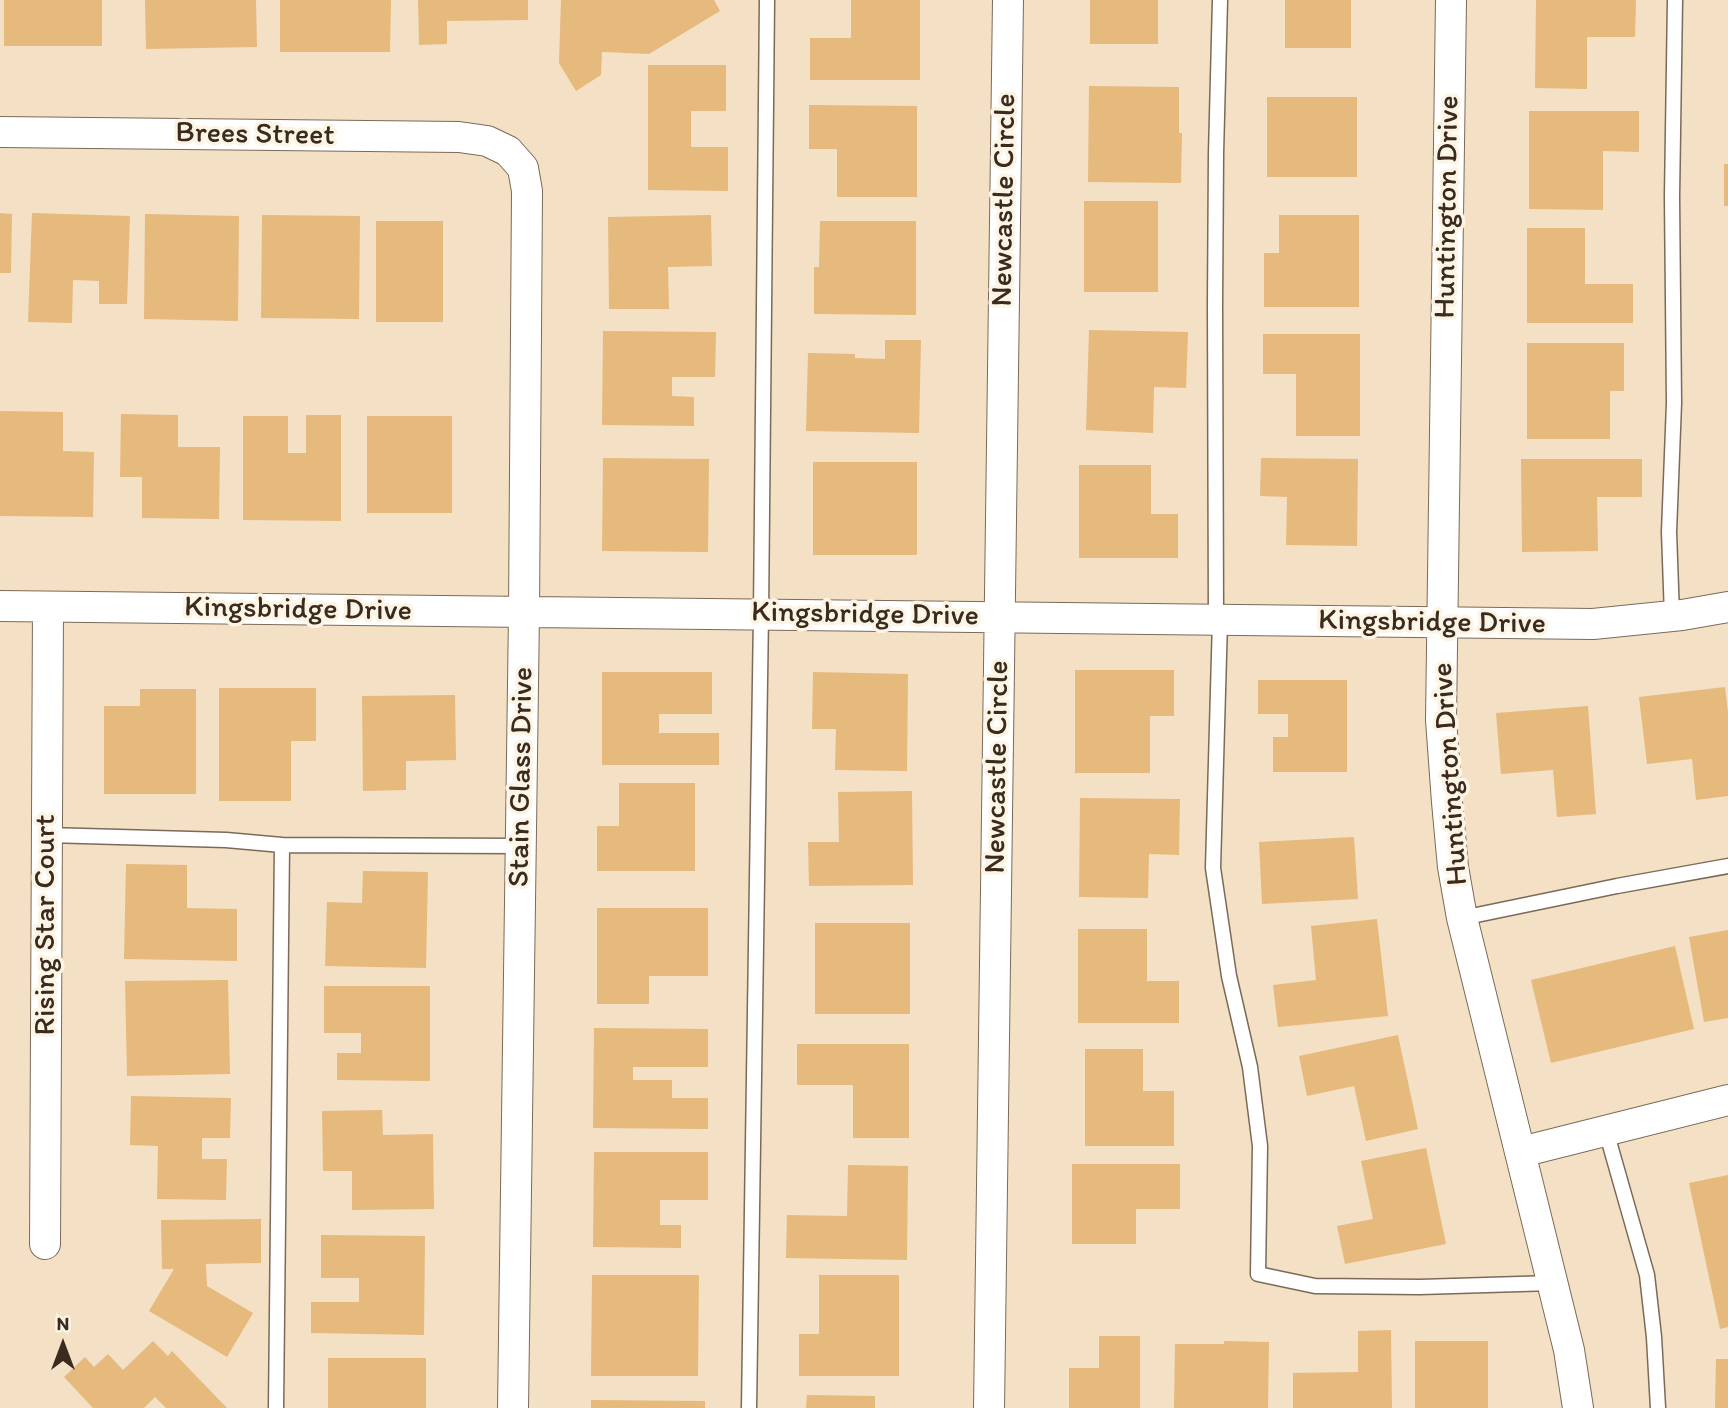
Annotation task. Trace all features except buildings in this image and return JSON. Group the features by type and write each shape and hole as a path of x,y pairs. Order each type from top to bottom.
{"street":[{"name":"Newcastle Circle","path":"989,1408 1008,0"},
{"name":"Huntington Drive","path":"1451,0 1441,720 1447,802 1453,867 1462,918 1569,1350 1578,1408"},
{"name":"Brees Street","path":"0,132 460,137 487,141 508,151"},
{"name":"Stain Glass Drive","path":"508,151 523,168 527,191 513,1408"},
{"name":"Kingsbridge Drive","path":"0,606 1443,624 1592,624 1728,607"},
{"name":"Rising Star Court","path":"44,1244 48,607"},
{"path":"1521,1152 1728,1100"}],"lane":[{"path":"749,1408 761,614 766,0"},
{"path":"1220,0 1215,264 1218,620 1213,868 1229,976 1250,1067 1260,1146 1258,1274 1315,1286 1420,1287 1553,1283"},
{"path":"1672,616 1669,532 1674,403 1672,197 1675,0"},
{"path":"47,835 226,840 282,845 521,846"},
{"path":"276,1408 282,845"},
{"path":"1462,918 1728,866"},
{"path":"1606,1131 1647,1275 1658,1408"}]}
